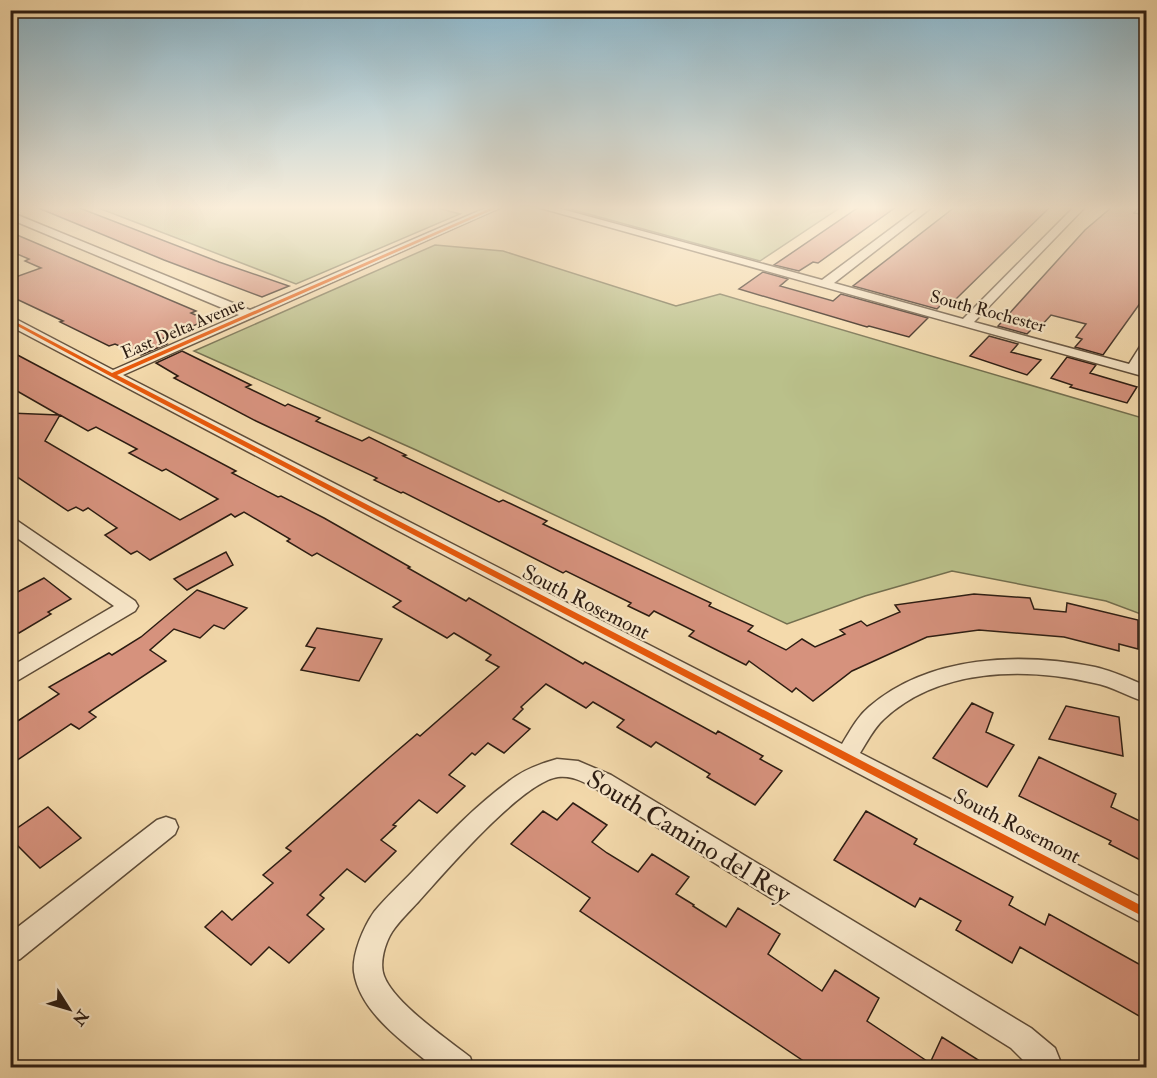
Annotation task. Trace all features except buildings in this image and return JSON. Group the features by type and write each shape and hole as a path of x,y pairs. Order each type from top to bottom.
{"street":[{"path":"113,257 250,315"},
{"name":"East Delta Avenue","path":"112,375 382,257"},
{"name":"South Rochester","path":"724,257 1140,371"},
{"path":"824,285 861,257"},
{"path":"965,324 1031,257"},
{"name":"South Rosemont","path":"12,322 1146,913"},
{"path":"1140,371 1146,348"},
{"path":"10,524 128,606 10,677"},
{"path":"846,758 876,713 928,680 979,668 1036,667 1097,675 1146,694"},
{"name":"South Camino del Rey","path":"459,1068 398,1016 376,993 367,973 370,947 383,922 502,799 531,777 556,768 582,770 609,785 1021,1038 1044,1059 1048,1068"},
{"path":"10,950 166,827"}],"green space":[{"path":"227,257 359,257 296,284"},
{"path":"407,257 523,257 676,306 720,294 1146,419 1146,616 1106,601 952,571 865,596 787,624 416,450 194,351"},
{"path":"747,257 766,257 760,261"}],"cycle path":[{"path":"112,375 382,257"},
{"path":"10,320 1146,913"}]}
